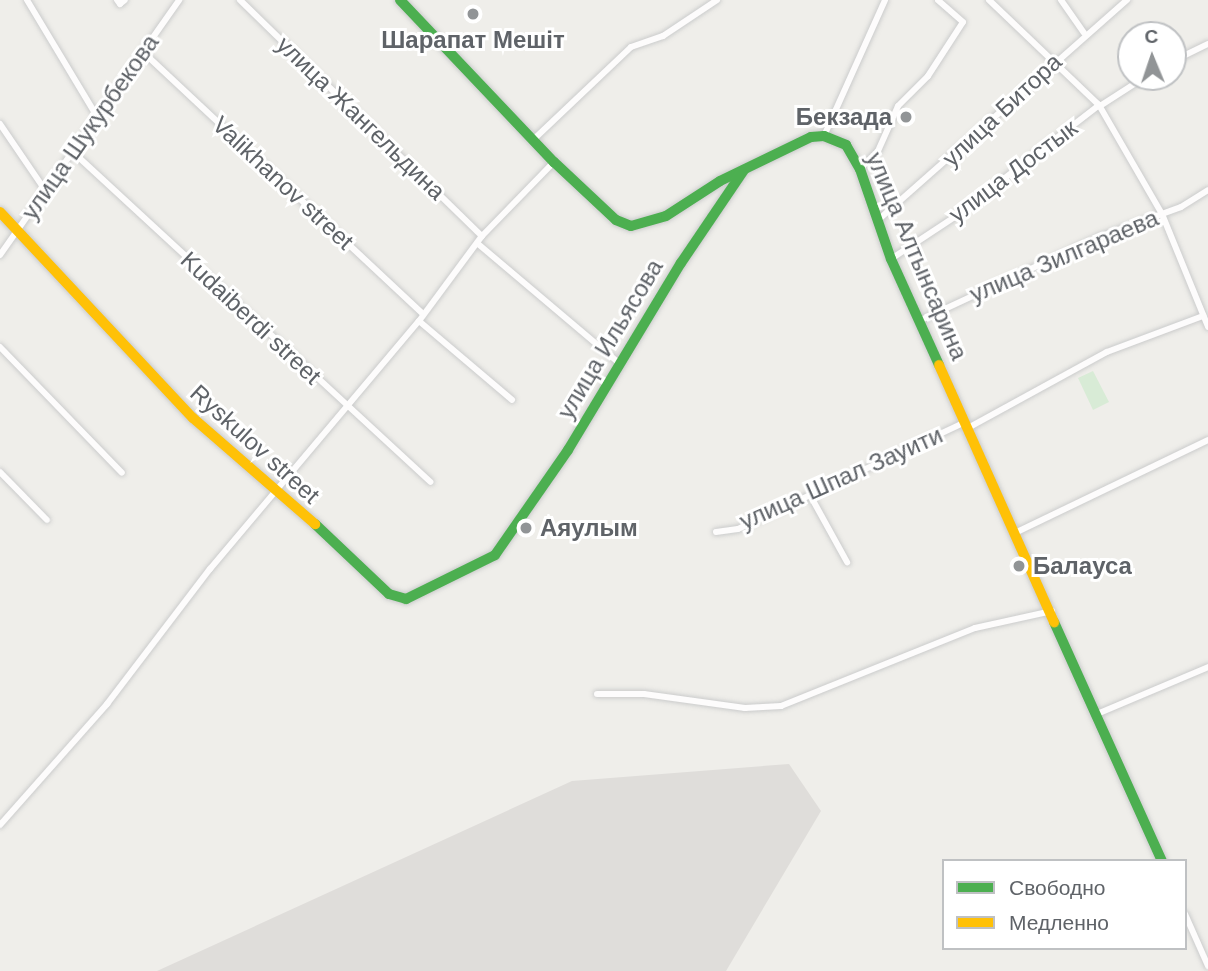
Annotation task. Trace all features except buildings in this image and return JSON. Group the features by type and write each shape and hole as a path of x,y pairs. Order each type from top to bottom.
{"street":[{"path":"27,0 96,115"},
{"path":"117,0 120,4 125,0"},
{"name":"улица Жангельдина","path":"240,0 479,240 620,365"},
{"path":"400,0 554,162 616,220 631,226 666,216 745,168 824,136 885,0"},
{"path":"533,139 631,47 663,36 717,0"},
{"path":"860,169 878,151 898,106 928,76 962,22 938,0"},
{"path":"989,0 1100,105 1162,214 1208,327"},
{"path":"1061,0 1084,33"},
{"name":"улица Битора","path":"877,221 1084,33 1126,0"},
{"name":"улица Шукурбекова","path":"0,255 74,153 96,115 177,1"},
{"path":"1187,54 1208,44"},
{"name":"Valikhanov street","path":"143,52 422,313"},
{"name":"улица Достык","path":"891,259 953,218 1100,105 1122,91"},
{"path":"0,124 45,190"},
{"name":"улица Алтынсарина","path":"824,136 846,145 860,169 891,259 1017,532 1160,859"},
{"name":"Kudaiberdi street","path":"74,153 430,482"},
{"path":"0,825 107,704 210,569 419,321 422,313 479,240 554,162"},
{"name":"улица Ильясова","path":"512,533 745,168"},
{"name":"улица Зилгараева","path":"919,321 1099,237 1162,214 1208,190"},
{"name":"Ryskulov street","path":"0,212 192,418 397,598 406,599 495,555 512,533"},
{"name":"улица Шпал Зауити","path":"716,531 738,529 966,425 1107,352 1203,316"},
{"path":"419,321 512,400"},
{"path":"0,348 122,473"},
{"path":"1017,532 1208,440"},
{"path":"0,472 47,520"},
{"path":"810,495 847,562"},
{"path":"597,694 644,694 745,708 781,706 975,628 1052,611"},
{"path":"1097,714 1208,667"},
{"path":"1187,919 1208,966"}],"shaded area":[{"path":"789,764 821,811 726,971 157,971 572,781"}],"green space":[{"path":"1093,371 1109,402 1093,410 1078,378"}],"traffic: fast":[{"path":"400,0 554,162 616,220 631,226 666,216 720,181 811,137 824,136 846,145 860,169 891,259 939,365"},
{"path":"315,524 389,594 406,599 495,555 568,450 681,263 744,170"},
{"path":"1054,622 1161,859"}],"traffic: slow":[{"path":"0,212 193,418 315,524"},
{"path":"939,365 1054,622"}],"place":[{"name":"Шарапат Мешіт","path":"473,14"},
{"name":"Бекзада","path":"906,117"},
{"name":"Аяулым","path":"526,528"},
{"name":"Балауса","path":"1019,566"}]}
